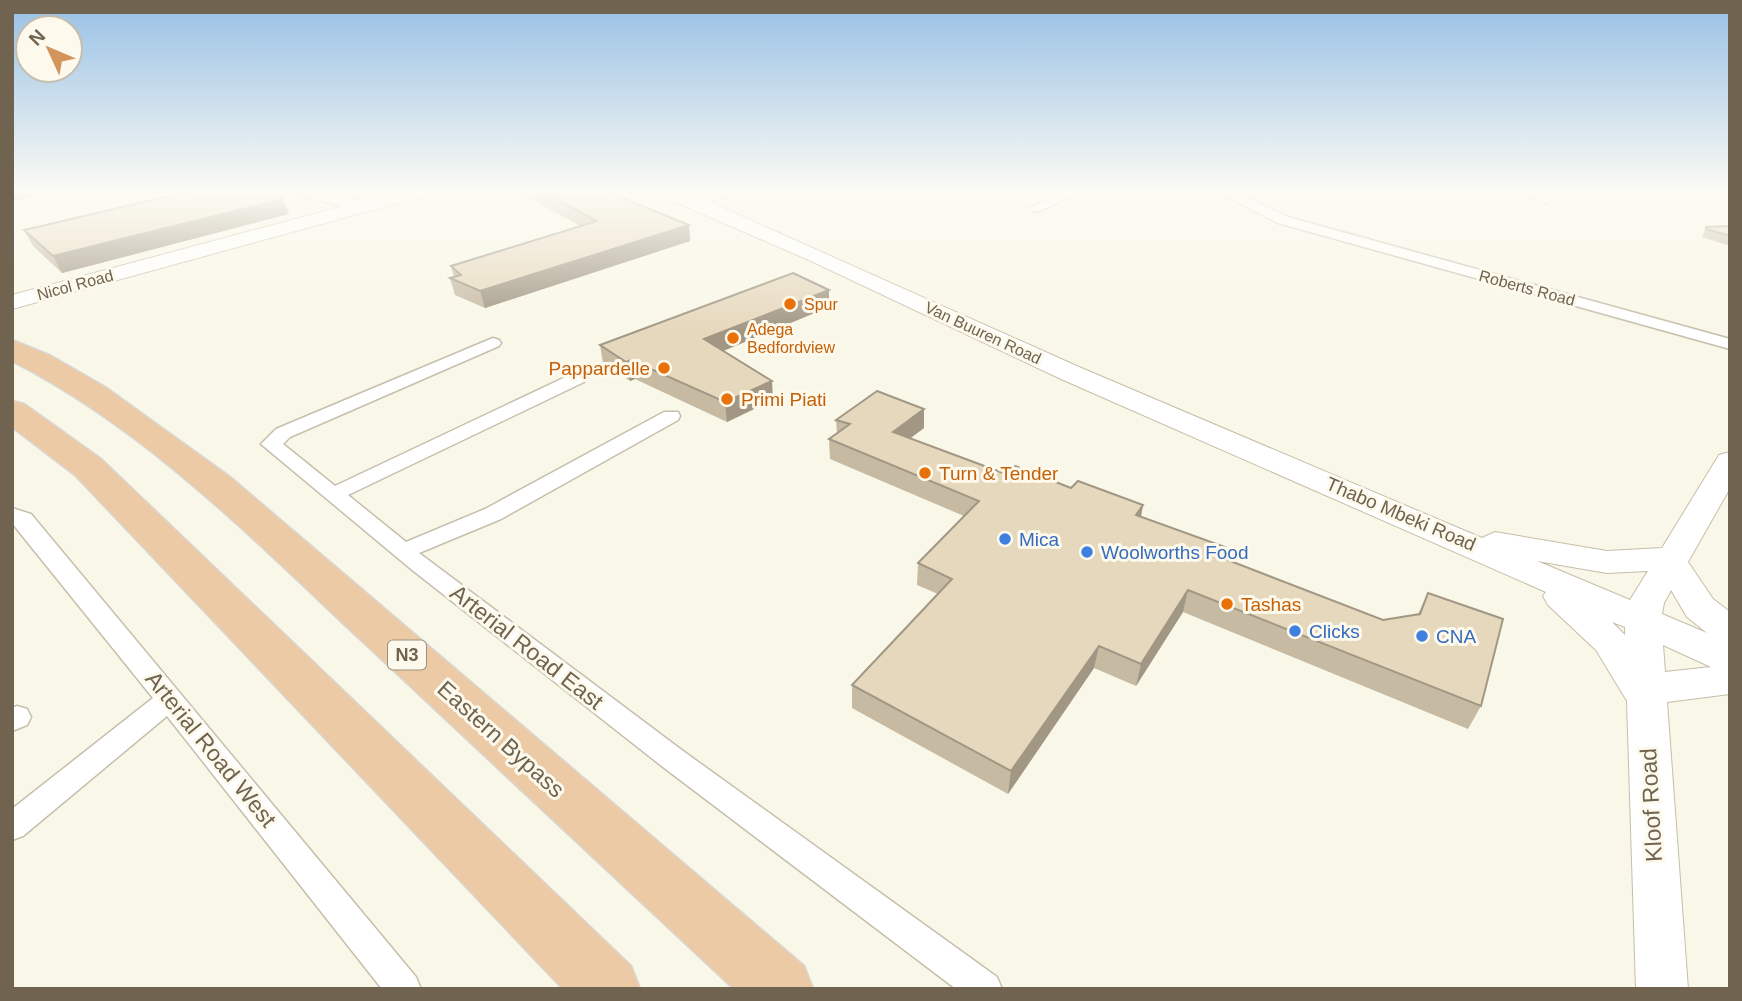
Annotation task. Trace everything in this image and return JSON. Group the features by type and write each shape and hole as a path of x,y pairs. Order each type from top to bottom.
{"highway":[{"name":"Eastern Bypass","path":"12,349 82,387 156,437 218,485 781,989"},
{"path":"12,411 88,467 608,989"}],"main road":[{"name":"Nicol Road","path":"12,302 247,238"},
{"path":"775,238 903,289"},
{"path":"787,238 903,289"},
{"name":"Van Buuren Road","path":"903,289 1075,368"},
{"name":"Thabo Mbeki Road","path":"1075,368 1495,543 1644,612 1730,659"},
{"name":"Thabo Mbeki Road","path":"1075,368 1523,567 1644,612 1730,640"},
{"path":"1644,612 1730,461"},
{"path":"1495,543 1607,562 1672,560"},
{"path":"1672,560 1700,608 1730,632"},
{"path":"1523,567 1590,620 1609,640 1646,695 1730,679"},
{"name":"Kloof Road","path":"1644,612 1662,989"}],"street":[{"name":"Roberts Road","path":"1347,238 1730,344"},
{"name":"Arterial Road East","path":"493,343 274,439 271,444 403,551 673,759 985,989"},
{"path":"332,495 578,378"},
{"path":"403,551 493,514 671,416"},
{"name":"Arterial Road West","path":"12,515 23,519 171,698 404,989"},
{"path":"12,827 171,698"}],"building":[{"path":"33,238 127,238 53,256"},
{"path":"543,238 649,238 480,291 450,278 461,275 451,266"},
{"path":"793,273 829,290 704,339 772,381 725,402 631,360 626,362 600,345"},
{"path":"877,391 924,409 893,432 1006,474 1015,466 1071,488 1078,481 1143,505 1136,515 1225,547 1220,557 1383,620 1420,614 1428,593 1503,619 1481,706 1188,590 1141,664 1099,646 1011,771 852,685 952,579 918,563 979,501 829,439 850,424 836,420"}],"place":[{"name":"Spur","path":"790,304"},
{"name":"Adega Bedfordview","path":"733,338"},
{"name":"Pappardelle","path":"664,368"},
{"name":"Primi Piati","path":"727,399"},
{"name":"Turn & Tender","path":"925,473"},
{"name":"Mica","path":"1005,539"},
{"name":"Woolworths Food","path":"1087,552"},
{"name":"Tashas","path":"1227,604"},
{"name":"Clicks","path":"1295,631"},
{"name":"CNA","path":"1422,636"}]}
